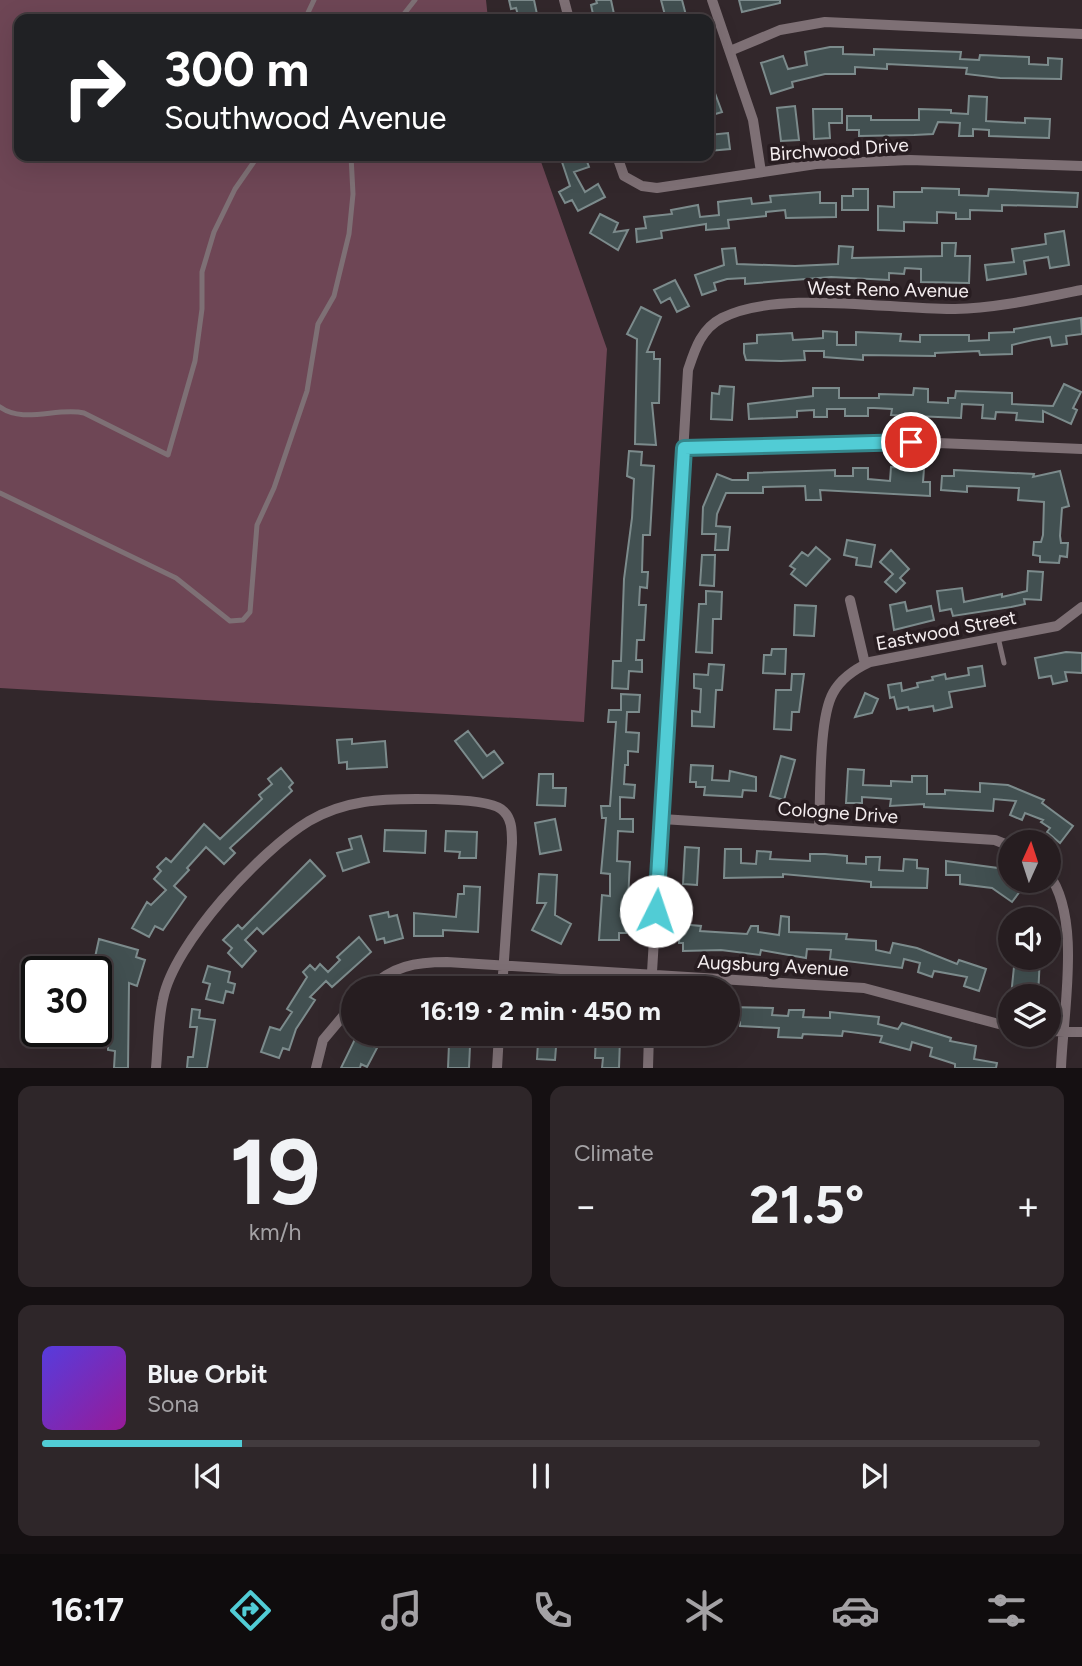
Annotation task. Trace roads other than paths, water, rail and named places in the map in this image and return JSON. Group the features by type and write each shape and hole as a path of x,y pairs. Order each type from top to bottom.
{"street":[{"path":"712,0 753,120 761,172"},
{"path":"730,51 780,30 825,22 1082,34"},
{"name":"Birchwood Drive","path":"619,161 624,176 650,187 816,164 910,160 1082,166"},
{"name":"West Reno Avenue","path":"684,448 688,370 701,337 707,328 720,319 757,307 792,304 985,308 1082,290"},
{"path":"652,975 684,448 888,441 1082,449"},
{"path":"850,600 866,664"},
{"name":"Eastwood Street","path":"819,829 827,705 839,683 866,664 1056,626 1082,607"},
{"path":"156,1068 163,998 172,972 196,932 239,882 308,822 340,807 366,801 437,800 492,805 502,810 512,825 503,976"},
{"name":"Cologne Drive","path":"662,819 998,841"},
{"path":"1060,893 1068,916 1061,1068"},
{"name":"Augsburg Avenue","path":"385,976 393,970 415,962 864,988 998,1024"},
{"path":"316,1068 323,1040 341,1019"},
{"path":"1062,1031 1082,1032"},
{"path":"497,1068 498,1046"},
{"path":"648,1068 649,1046"}],"lane":[{"path":"404,14 415,0"},
{"path":"0,407 19,414 69,410 84,413 168,455 195,361 202,309 202,272 214,232 229,200 255,161"},
{"path":"0,493 109,548 146,561 176,578 230,621 243,620 250,612 257,525 274,488 307,391 318,324 334,296 349,234 353,194 351,161"},
{"path":"998,637 1004,663"}]}
